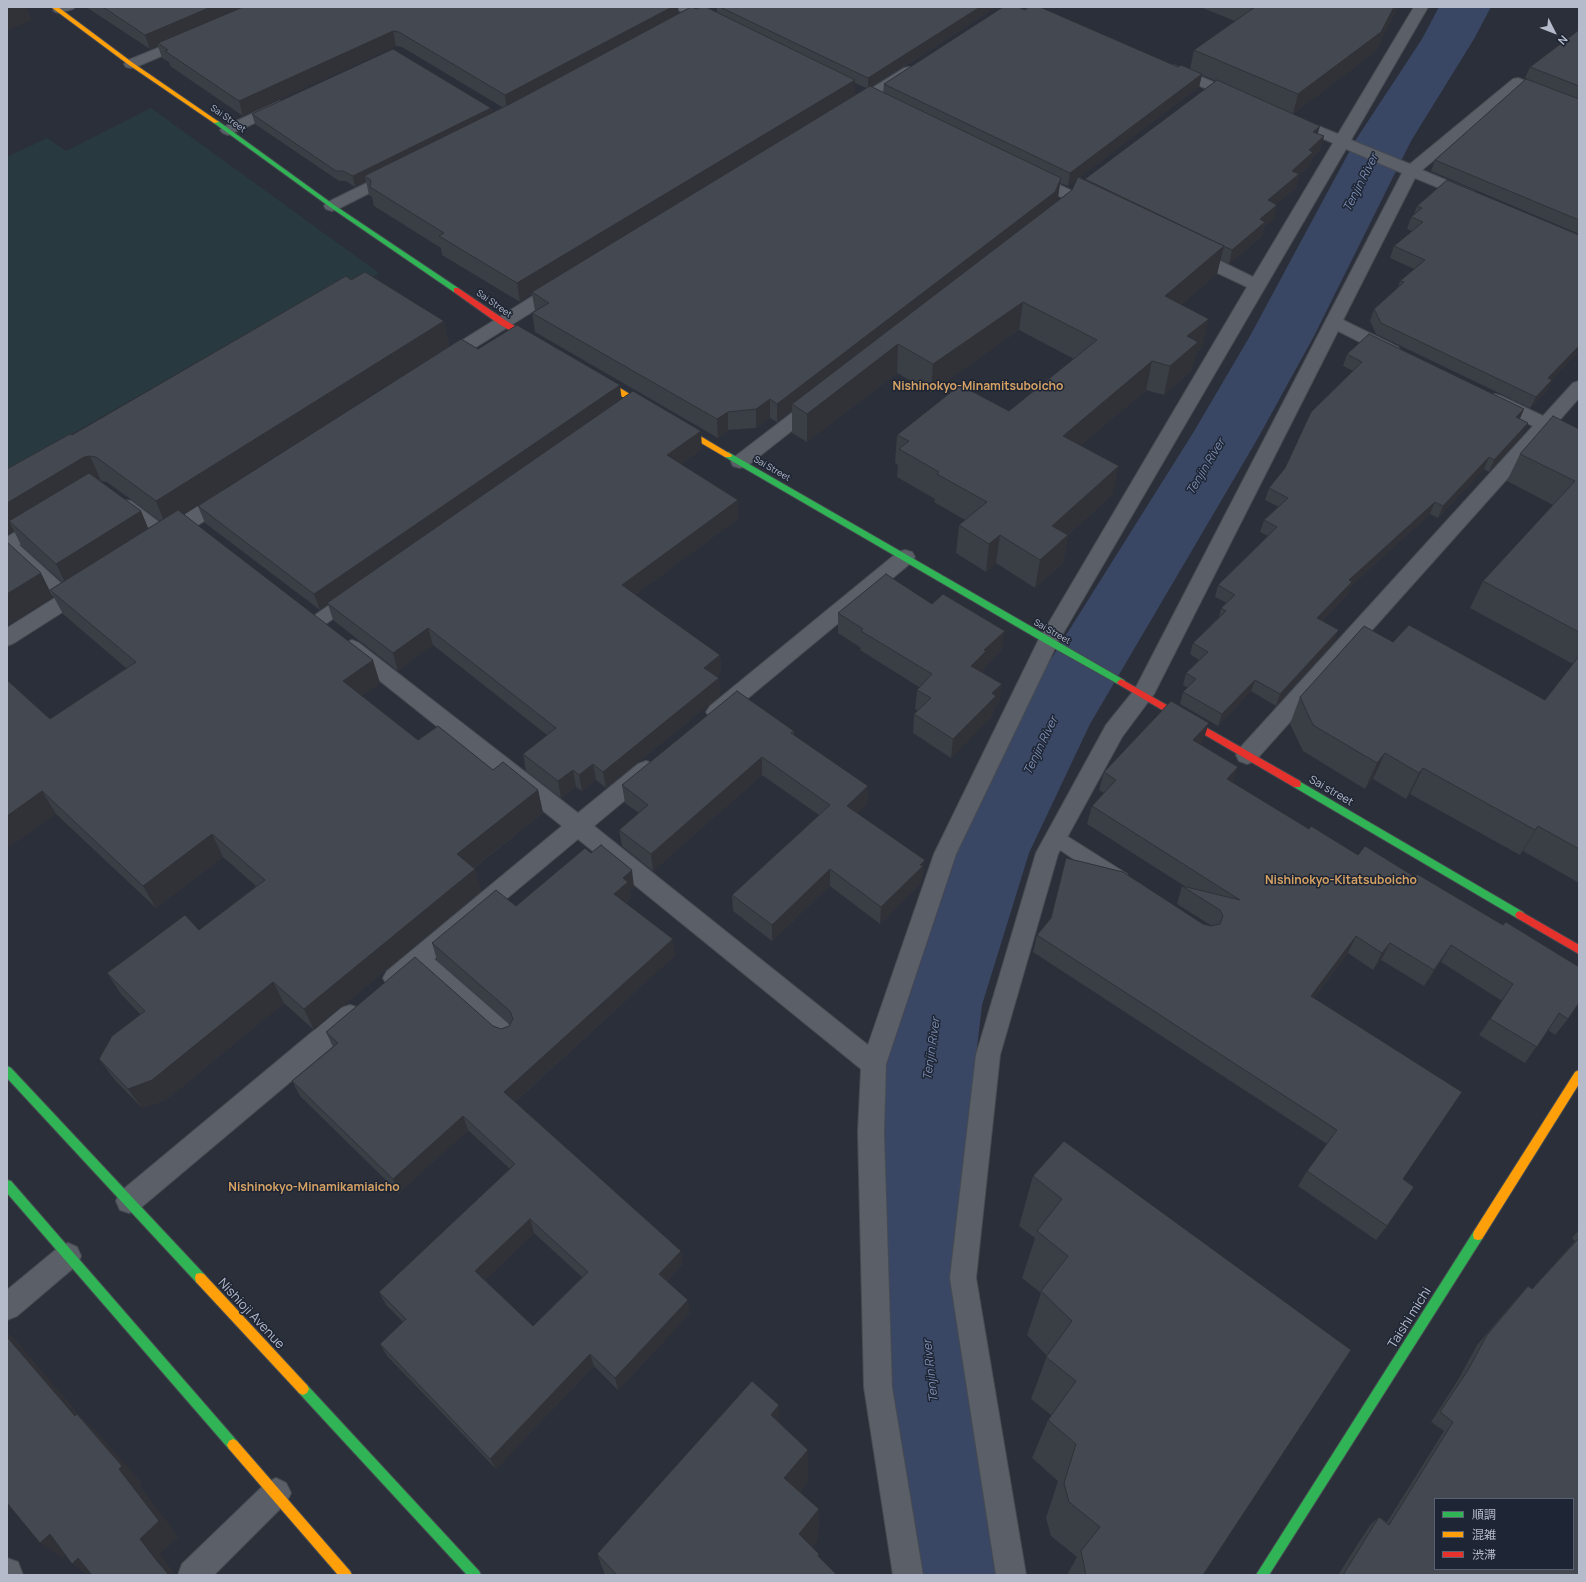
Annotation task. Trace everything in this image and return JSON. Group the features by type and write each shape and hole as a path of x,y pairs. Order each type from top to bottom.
{"street":[{"path":"682,7 727,28"},
{"path":"685,22 713,7"},
{"path":"908,1575 878,1388 871,1132 874,1064 945,854 1048,641 1258,286 1350,146 1421,7"},
{"name":"Sai Street","path":"61,8 131,64 228,130 332,206 502,322 549,350"},
{"path":"131,64 200,35"},
{"path":"842,113 922,62"},
{"path":"1164,65 1207,91 1249,102"},
{"path":"1011,1575 963,1278 988,1055 1047,853 1114,731 1133,689 1333,322 1411,171 1518,82 1579,106"},
{"path":"228,130 295,99"},
{"path":"1278,114 1484,202"},
{"path":"332,206 408,168"},
{"path":"1019,170 1110,215"},
{"path":"1181,249 1258,286"},
{"path":"428,369 572,280"},
{"path":"1333,322 1404,356"},
{"name":"Sai Street","path":"589,373 1070,654"},
{"path":"1247,755 1579,387"},
{"path":"740,462 828,394"},
{"path":"1481,394 1579,441"},
{"path":"160,540 241,488"},
{"path":"188,522 206,536"},
{"path":"701,725 905,557"},
{"path":"7,638 100,578"},
{"path":"299,607 578,826 874,1064"},
{"name":"Sai street","path":"1070,654 1247,755 1579,950"},
{"path":"382,989 664,755"},
{"path":"129,1200 363,1004"},
{"name":"Nishioji Avenue","path":"7,1072 129,1200 475,1575"},
{"name":"Taishi michi","path":"1262,1575 1579,1075"},
{"path":"7,1185 346,1575"},
{"path":"7,1307 68,1256"},
{"path":"193,1575 276,1493"}],"lane":[{"path":"622,410 635,401"},
{"path":"113,496 160,540"},
{"path":"55,515 8,544 68,599"},
{"path":"318,621 363,590"},
{"path":"1056,838 1133,888"},
{"path":"419,958 506,1034"}],"shaded area":[{"path":"151,108 379,273 301,319 288,310 7,471 7,157 47,138 66,151"}],"building":[{"path":"103,7 211,7 145,35"},
{"path":"243,7 672,7 505,95 399,32 393,31 239,101 165,51 168,50 158,43"},
{"path":"691,7 697,9 706,7 855,80 517,283 439,236 444,233 370,187 371,180 364,176 510,104"},
{"path":"720,7 980,7 868,78"},
{"path":"1003,7 1018,7 1025,10 1029,7 1040,7 1178,67 1181,65 1202,74 1070,173 884,84"},
{"path":"1255,7 1394,7 1381,32 1298,94 1194,50"},
{"path":"1579,30 1579,86 1530,67"},
{"path":"393,49 491,108 353,176 343,171 336,171 252,114"},
{"path":"1526,79 1579,99 1579,220 1435,160"},
{"path":"1217,80 1320,126 1313,132 1324,136 1309,150 1313,152 1292,171 1299,174 1268,200 1277,205 1260,219 1265,222 1232,250 1085,179"},
{"path":"870,86 1061,178 1055,192 777,404 770,399 756,409 728,412 717,419 532,313 549,303 532,292"},
{"path":"1078,177 1224,246 1165,296 1209,319 1187,336 1198,342 1170,366 1152,361 1063,436 1119,466 1052,526 1068,535 1040,560 1000,535 989,544 959,525 987,502 937,474 939,472 899,449 909,441 897,435 960,385 1009,411 1097,340 1023,302 933,364 898,344 807,414 792,404 1072,190"},
{"path":"1447,180 1579,235 1579,346 1548,378 1552,380 1536,397 1381,323 1374,309 1404,282 1400,281 1425,260 1394,246 1423,222 1411,217 1422,208 1417,206"},
{"path":"365,272 444,321 156,501 96,457 90,456 84,457 7,503 7,469 70,434 72,435 346,276 351,280"},
{"path":"517,325 620,385 314,594 198,506 461,339 478,349"},
{"path":"1369,334 1524,409 1516,417 1528,423 1494,460 1489,457 1443,506 1435,502 1349,580 1352,582 1317,618 1339,630 1280,694 1255,680 1222,714 1183,692 1196,679 1186,673 1208,652 1193,643 1226,611 1221,608 1235,595 1218,585 1277,527 1264,520 1288,498 1269,488 1285,468 1311,412 1362,362 1347,354"},
{"path":"633,391 701,431 667,455 738,500 622,585 720,655 704,668 719,678 603,772 593,764 579,775 573,770 558,781 523,754 556,728 428,628 393,653 327,603"},
{"path":"1553,416 1579,429 1579,632 1483,581 1575,481 1520,454"},
{"path":"89,473 141,511 56,564 9,521"},
{"path":"178,510 373,660 343,681 418,740 438,726 493,770 503,762 538,790 457,854 475,869 304,1009 273,982 152,1080 128,1089 99,1059 112,1036 145,1011 107,973 185,915 199,930 265,880 212,834 143,886 42,791 7,816 7,680 50,719 136,662 50,590"},
{"path":"7,542 41,573 7,594"},
{"path":"886,574 932,604 943,594 1005,631 984,650 986,651 971,666 1002,684 992,693 996,696 953,739 914,714 931,698 917,690 932,674 861,631 863,629 838,613"},
{"path":"1409,625 1545,700 1579,656 1579,849 1538,826 1535,830 1423,768 1419,773 1385,753 1377,763 1313,725 1300,697 1364,626 1393,642"},
{"path":"737,691 794,731 791,733 868,786 847,806 925,860 920,865 923,866 881,907 830,869 772,925 732,895 830,805 762,757 651,854 619,830 648,805 622,785"},
{"path":"1171,701 1209,723 1193,740 1238,767 1227,779 1309,829 1311,826 1358,855 1365,846 1415,877 1417,874 1503,925 1506,922 1579,967 1579,1003 1568,1019 1559,1013 1537,1047 1490,1019 1513,984 1451,945 1434,970 1390,943 1382,953 1356,936 1311,996 1462,1092 1403,1179 1414,1187 1387,1226 1307,1171 1337,1130 1037,935 1051,918 1066,858 1123,872 1203,924 1211,926 1220,924 1223,916 1220,910 1182,886 1240,900 1092,806 1116,780 1104,772"},
{"path":"601,845 632,870 623,878 628,882 614,894 673,939 504,1092 681,1251 659,1274 688,1300 615,1378 590,1354 490,1459 380,1344 406,1319 379,1292 515,1164 463,1116 393,1179 292,1081 338,1043 326,1032 415,957 493,1026 501,1029 509,1026 513,1019 510,1011 432,943 496,890 516,906 585,848 591,853","holes":["530,1219 588,1272 533,1326 475,1271"]},
{"path":"1064,1141 1351,1350 1203,1575 1086,1575 1081,1551 1100,1527 1069,1502 1064,1483 1076,1444 1048,1420 1076,1381 1046,1357 1072,1321 1041,1291 1068,1256 1037,1231 1062,1199 1033,1176"},
{"path":"1579,1238 1579,1575 1343,1575 1379,1517 1389,1525 1453,1422 1440,1412 1468,1370 1487,1335 1528,1286 1532,1289"},
{"path":"7,1337 75,1416 77,1414 122,1466 119,1469 159,1521 140,1539 169,1575 92,1575 78,1558 72,1564 50,1534 40,1543 7,1503"},
{"path":"752,1381 779,1405 771,1415 808,1450 784,1478 819,1509 799,1534 837,1575 617,1575 597,1554"}],"waterway":[{"name":"Tenjin River","path":"953,1575 929,1358 915,1176 938,1005 988,853 1056,715 1224,438 1282,336 1383,141 1448,39 1465,7"}],"traffic: fast":[{"path":"216,122 332,206 456,290"},
{"path":"728,455 1121,682"},
{"path":"1297,784 1520,915"},
{"path":"7,1071 200,1278"},
{"path":"7,1185 233,1445"},
{"path":"1262,1575 1478,1235"},
{"path":"303,1389 475,1575"}],"traffic: slow":[{"path":"54,7 131,64 216,122"},
{"path":"595,377 728,455"},
{"path":"1478,1235 1579,1075"},
{"path":"200,1278 303,1389"},
{"path":"233,1445 346,1575"}],"traffic: jam":[{"path":"456,290 502,322 538,343"},
{"path":"1121,682 1297,784"},
{"path":"1520,915 1579,950"}],"district":[{"name":"Nishinokyo-Minamitsuboicho","path":"978,387"},
{"name":"Nishinokyo-Kitatsuboicho","path":"1341,881"},
{"name":"Nishinokyo-Minamikamiaicho","path":"314,1188"}]}
